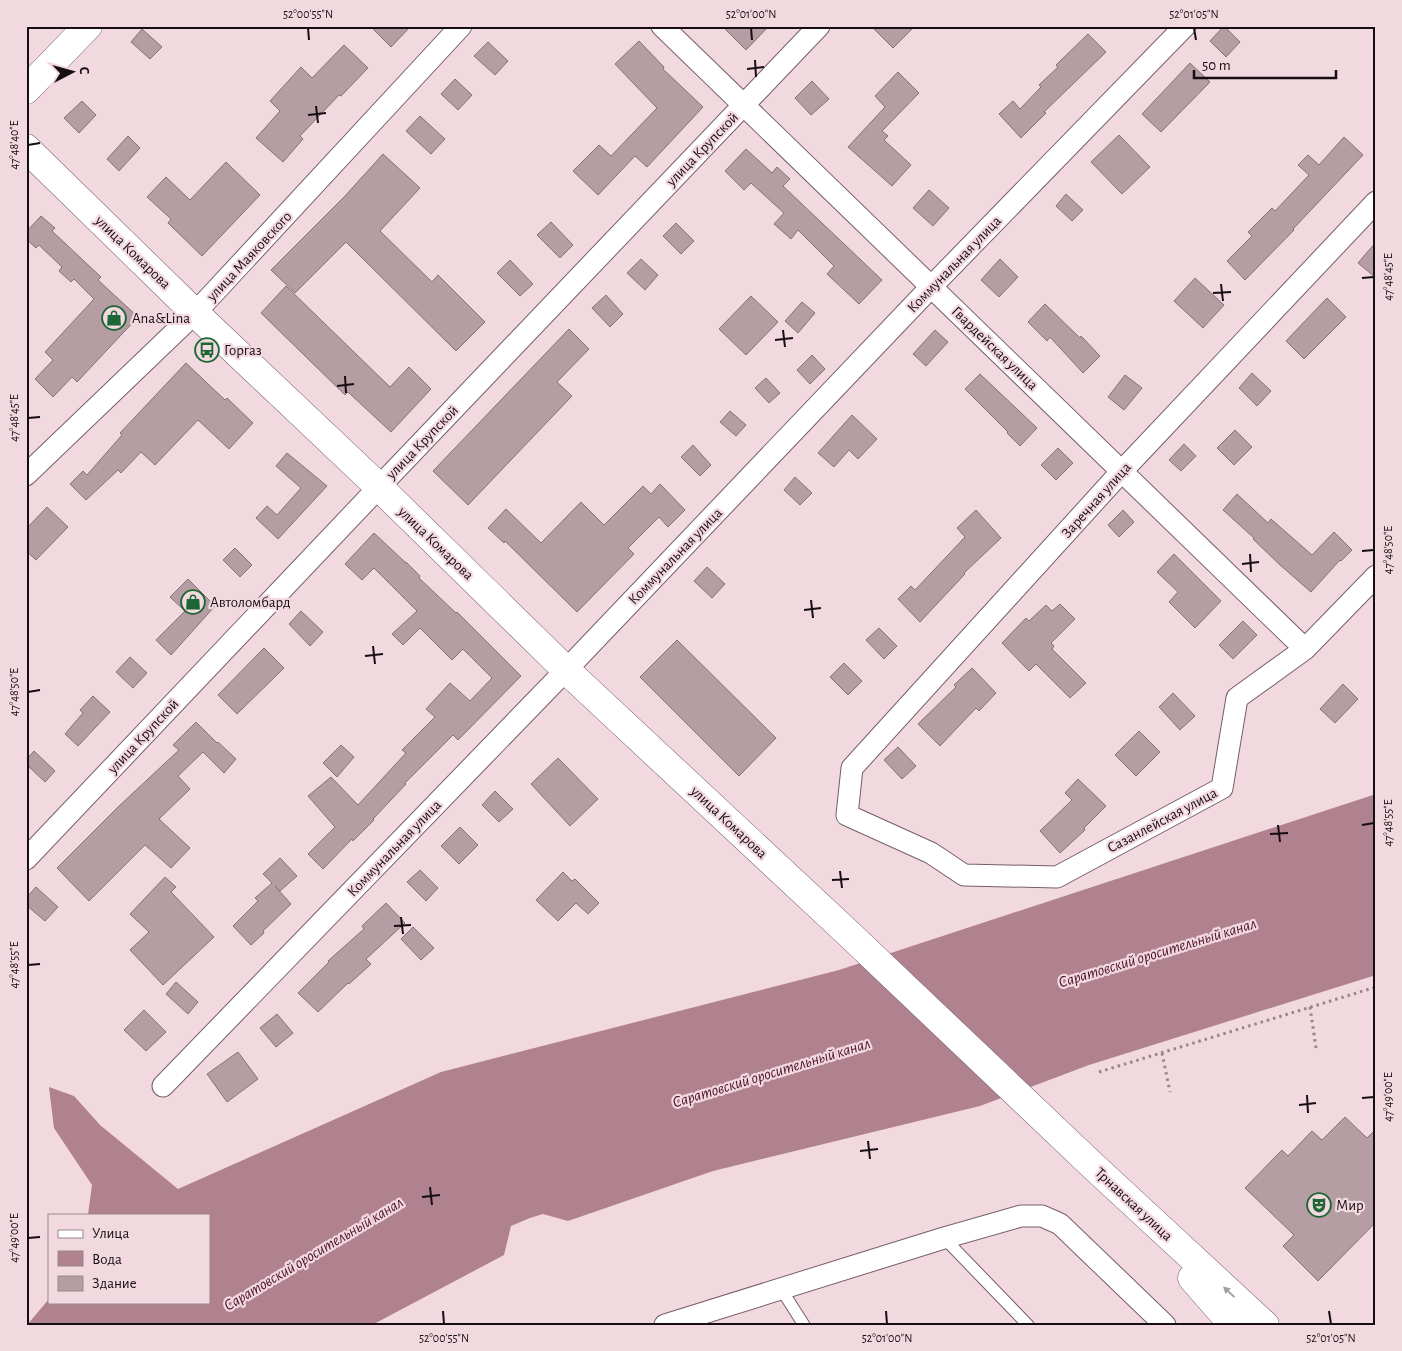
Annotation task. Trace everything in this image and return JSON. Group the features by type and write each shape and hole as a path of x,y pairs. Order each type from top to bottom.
{"main road":[{"path":"26,90 88,26"},
{"name":"улица Комарова","path":"26,148 379,487 566,670 850,934 1092,1165"},
{"name":"Трнавская улица","path":"1092,1165 1233,1325"},
{"name":"Трнавская улица","path":"1092,1165 1265,1325"}],"street":[{"name":"улица Маяковского","path":"26,475 196,313 461,26"},
{"name":"Гвардейская улица","path":"662,26 1305,649"},
{"name":"улица Крупской","path":"26,859 819,26"},
{"name":"Коммунальная улица","path":"163,1086 566,670 931,287 1185,26"},
{"name":"Заречная улица","path":"847,815 852,768 1122,471 1376,202"},
{"name":"Сазанлейская улица","path":"847,815 931,853 964,876 1057,877 1222,788 1237,698 1305,649 1376,576"},
{"path":"666,1325 944,1238 1021,1216 1042,1216 1060,1224 1165,1325"}],"lane":[{"path":"944,1238 1028,1325"},
{"path":"781,1289 804,1325"}],"path":[{"path":"1099,1072 1376,987"},
{"path":"1310,1007 1316,1048"},
{"path":"1162,1053 1170,1092"}],"water":[{"name":"Саратовский оросительный канал","path":"1376,794 1376,975 1089,1065 980,1106 713,1171 568,1221 543,1214 530,1218 511,1226 504,1255 372,1325 27,1325 48,1300 48,1304 210,1304 210,1214 88,1214 92,1185 54,1128 49,1087 74,1096 100,1125 178,1189 441,1072 839,970"}],"building":[{"path":"370,26 411,26 391,47"},
{"path":"722,26 769,26 746,50"},
{"path":"871,26 915,26 893,48"},
{"path":"1224,26 1240,42 1226,57 1210,41"},
{"path":"142,29 162,47 150,59 131,42"},
{"path":"1088,34 1106,52 1044,112 1046,113 1021,138 999,114 1013,101 1020,109 1041,87 1039,85 1058,67 1056,65"},
{"path":"639,41 664,67 663,69 703,107 647,167 635,156 598,195 573,171 599,145 611,156 657,108 615,64"},
{"path":"488,42 508,61 495,75 474,56"},
{"path":"344,45 368,68 300,136 303,139 283,162 256,138 280,111 270,101 301,67 312,78"},
{"path":"1190,63 1210,82 1161,132 1142,114"},
{"path":"898,72 919,93 882,131 888,136 884,140 911,165 892,186 848,147 885,107 875,96"},
{"path":"455,79 472,95 458,110 441,94"},
{"path":"812,81 829,99 811,115 795,98"},
{"path":"82,101 96,115 79,133 64,118"},
{"path":"420,116 445,139 431,154 406,131"},
{"path":"1119,135 1150,167 1122,194 1091,162"},
{"path":"128,136 140,148 119,171 107,159"},
{"path":"1344,137 1363,155 1245,280 1227,261 1252,236 1248,232 1272,208 1275,211 1309,175 1298,165 1308,155 1319,165"},
{"path":"746,149 772,173 777,167 790,179 783,186 882,280 859,304 827,274 834,266 798,230 791,239 774,224 784,213 751,183 744,190 725,171"},
{"path":"383,154 420,188 380,231 432,282 438,275 485,322 456,351 346,242 295,293 271,270 345,196"},
{"path":"226,162 260,195 202,256 168,223 171,219 147,197 166,177 190,200"},
{"path":"929,190 949,208 933,226 913,208"},
{"path":"1066,194 1083,210 1072,221 1056,206"},
{"path":"41,216 55,228 52,231 101,277 98,280 138,317 77,382 72,377 53,397 35,379 53,360 45,352 94,299 74,279 71,282 59,271 62,267 39,245 36,248 26,239 26,232"},
{"path":"551,222 573,245 560,258 537,235"},
{"path":"676,223 694,241 681,254 663,236"},
{"path":"1376,242 1376,278 1358,263"},
{"path":"641,259 658,275 645,290 627,273"},
{"path":"1000,259 1018,277 999,297 981,280"},
{"path":"510,260 533,284 520,296 497,273"},
{"path":"1195,278 1224,305 1203,328 1174,301"},
{"path":"286,286 390,387 409,367 431,389 391,432 348,392 345,395 261,313"},
{"path":"606,295 623,314 610,327 592,308"},
{"path":"751,296 778,322 746,355 719,329"},
{"path":"1327,298 1346,317 1304,359 1286,341"},
{"path":"802,302 815,313 798,333 785,321"},
{"path":"1045,304 1100,356 1083,373 1050,337 1047,341 1028,322"},
{"path":"569,329 589,349 557,382 572,396 468,505 433,471"},
{"path":"935,330 948,342 926,366 913,354"},
{"path":"812,355 825,369 810,384 797,370"},
{"path":"186,363 225,400 227,398 253,423 229,449 198,420 155,465 141,452 121,473 118,470 86,500 70,484 83,471 87,475 122,435 120,433"},
{"path":"1252,373 1271,391 1257,406 1239,388"},
{"path":"980,374 1037,428 1020,446 965,389"},
{"path":"1125,375 1142,388 1124,410 1108,397"},
{"path":"766,378 780,393 769,403 755,388"},
{"path":"730,411 746,425 736,436 720,422"},
{"path":"852,415 877,439 858,459 849,450 834,467 818,453"},
{"path":"1235,430 1252,447 1234,465 1217,448"},
{"path":"1184,444 1196,456 1181,471 1169,460"},
{"path":"693,445 711,465 700,476 681,457"},
{"path":"1058,448 1073,463 1056,480 1041,465"},
{"path":"287,453 327,486 278,539 256,518 267,506 277,515 301,488 276,466"},
{"path":"795,477 812,493 800,505 784,490"},
{"path":"660,484 685,510 668,527 659,517 628,548 634,554 577,612 505,541 504,543 488,528 506,509 541,543 581,502 604,525 643,486 651,494"},
{"path":"1237,494 1268,523 1271,519 1312,555 1334,532 1352,550 1340,560 1311,592 1223,510"},
{"path":"47,507 68,527 36,560 26,551 26,529"},
{"path":"976,510 1001,538 964,573 920,622 898,599 911,586 915,590 965,537 957,528"},
{"path":"1123,510 1134,522 1119,537 1108,525"},
{"path":"374,533 406,562 420,576 419,578 457,612 521,676 458,740 453,735 405,783 374,820 353,841 352,839 323,869 308,854 335,827 308,796 331,777 358,805 406,753 402,750 435,717 426,709 450,683 470,701 492,678 463,649 452,660 420,628 403,645 392,634 417,611 374,568 362,580 345,564"},
{"path":"235,548 252,565 240,577 223,560"},
{"path":"1174,554 1221,601 1195,628 1169,602 1178,592 1157,572"},
{"path":"707,567 725,584 712,598 694,581"},
{"path":"188,579 215,606 171,655 156,640 185,611 170,597"},
{"path":"1060,604 1075,619 1051,643 1054,646 1052,649 1086,683 1070,698 1036,664 1029,671 1002,643 1026,618 1029,621 1046,605 1052,611"},
{"path":"301,611 323,632 310,646 289,624"},
{"path":"1243,621 1257,635 1233,659 1219,645"},
{"path":"879,628 897,646 884,659 866,640"},
{"path":"677,640 776,738 739,776 640,677"},
{"path":"264,648 284,668 237,714 218,695"},
{"path":"130,657 147,673 133,688 116,672"},
{"path":"844,663 862,681 848,695 830,677"},
{"path":"972,668 996,693 979,711 976,708 940,746 918,724 956,687 954,685"},
{"path":"1343,684 1358,699 1335,723 1320,709"},
{"path":"1173,693 1195,716 1180,730 1159,707"},
{"path":"93,696 110,712 78,746 65,734 83,713 80,710"},
{"path":"196,722 236,759 224,773 203,752 178,776 190,789 159,819 190,848 171,868 145,845 89,901 57,868 179,750 173,745"},
{"path":"1139,731 1160,752 1136,776 1115,755"},
{"path":"341,745 354,757 337,777 323,763"},
{"path":"898,747 916,766 902,779 884,760"},
{"path":"34,751 55,771 45,782 26,764 26,760"},
{"path":"558,758 598,799 570,826 531,784"},
{"path":"1078,779 1106,806 1084,828 1085,830 1060,853 1040,831 1072,800 1065,793"},
{"path":"495,791 513,809 499,822 482,805"},
{"path":"460,827 478,845 459,864 441,846"},
{"path":"280,858 297,876 280,891 275,886 291,904 251,945 233,926 258,901 255,898 272,883 263,874"},
{"path":"420,870 438,888 426,901 407,882"},
{"path":"563,872 572,881 575,879 599,903 588,914 576,903 558,921 536,900"},
{"path":"165,877 176,887 171,892 214,937 163,985 130,950 149,932 130,914"},
{"path":"36,887 58,907 45,921 26,905 26,898"},
{"path":"386,903 405,923 366,959 371,964 318,1012 298,993 328,961 364,929 362,926"},
{"path":"413,927 434,948 421,960 401,939"},
{"path":"176,982 198,1002 188,1014 166,994"},
{"path":"144,1010 166,1032 146,1051 124,1030"},
{"path":"277,1014 293,1033 276,1047 260,1028"},
{"path":"238,1052 258,1079 227,1102 207,1074"},
{"name":"Мир","path":"1345,1117 1367,1138 1376,1129 1376,1222 1318,1281 1283,1246 1294,1235 1245,1188 1282,1150 1288,1156 1312,1131 1322,1140"}],"place":[{"name":"Ana&Lina","path":"114,318"},
{"name":"Горгаз","path":"207,350"},
{"name":"Автоломбард","path":"193,602"},
{"name":"Мир","path":"1319,1205"}]}
